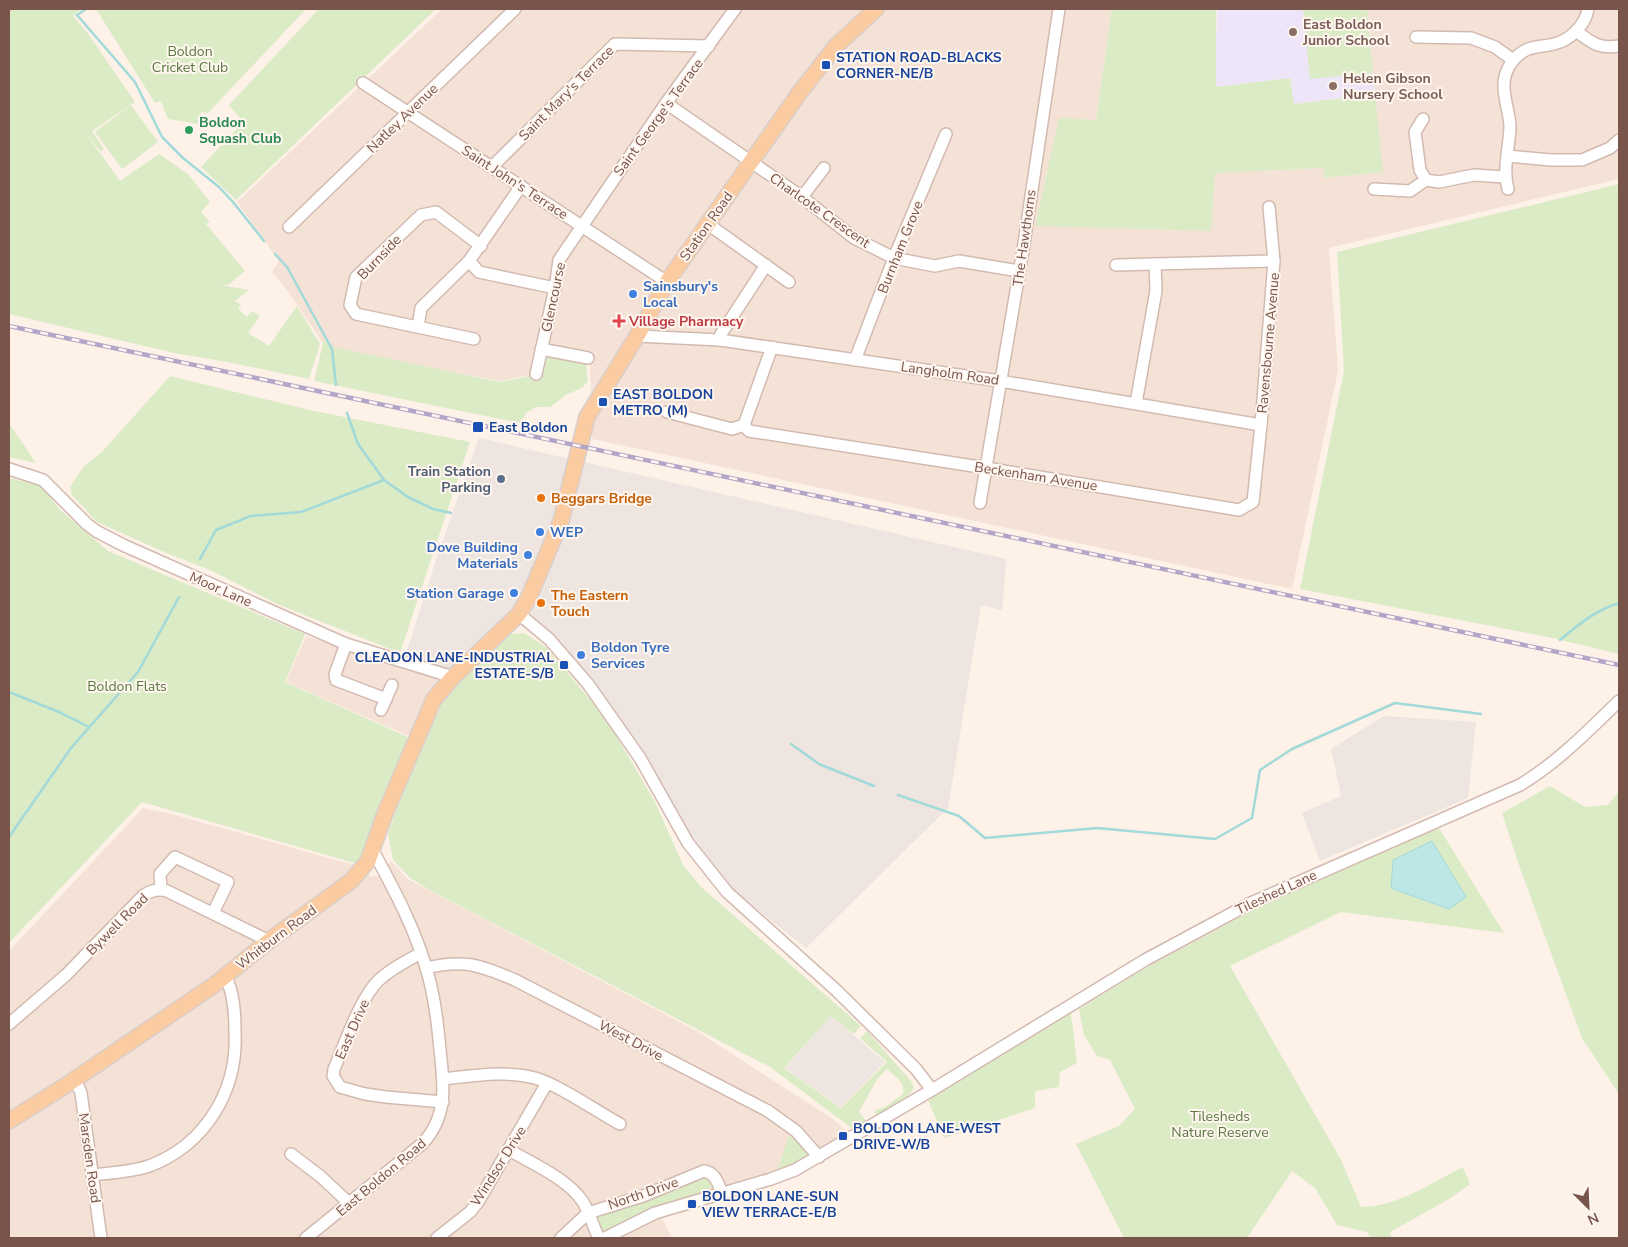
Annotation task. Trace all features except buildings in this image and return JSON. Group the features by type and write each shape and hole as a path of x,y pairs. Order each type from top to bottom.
{"main road":[{"name":"Station Road","path":"519,614 529,598 560,521 587,417 637,336 667,282 800,92 836,46 876,9"},
{"name":"Whitburn Road","path":"9,1121 75,1079 225,976 351,881 368,861 386,811 434,699 452,677 519,614"}],"street":[{"name":"Natley Avenue","path":"289,227 516,9"},
{"name":"Saint George's Terrace","path":"581,225 666,103 735,9"},
{"name":"The Hawthorns","path":"980,503 1019,271 1059,9"},
{"path":"1508,189 1505,177 1510,123 1504,84 1507,71 1513,60 1527,50 1560,42 1576,31 1587,15 1588,9"},
{"path":"1576,31 1600,47 1619,46"},
{"path":"1416,36 1471,38 1495,47 1513,60"},
{"name":"Saint Mary's Terrace","path":"492,167 615,44 709,46"},
{"name":"Saint John's Terrace","path":"363,83 667,282"},
{"name":"Charlcote Crescent","path":"666,103 802,197 854,238 894,258 935,266 959,261 1019,271"},
{"path":"1423,119 1415,132 1420,170 1426,180"},
{"name":"Burnham Grove","path":"855,360 894,258 946,134"},
{"path":"1508,156 1551,160 1582,160 1610,148 1619,140"},
{"path":"802,197 824,168"},
{"path":"1374,189 1410,191 1426,180 1439,182 1474,175 1505,177"},
{"path":"418,327 421,308 469,261 521,186"},
{"name":"Ravensbourne Avenue","path":"1261,425 1274,261 1268,207"},
{"name":"Burnside","path":"474,339 356,314 350,305 356,277 422,215 436,212 481,246"},
{"path":"708,224 789,282"},
{"name":"Glencourse","path":"536,374 555,288 559,260 581,225"},
{"path":"469,261 479,272 555,288"},
{"name":"Ravensbourne Avenue","path":"1116,265 1274,261"},
{"path":"1136,403 1156,290 1155,264"},
{"path":"720,340 721,334 766,265"},
{"name":"Langholm Road","path":"637,336 720,340 772,347 1000,381 1261,425"},
{"path":"667,412 732,429 744,425 772,347"},
{"path":"541,349 588,358"},
{"name":"Beckenham Avenue","path":"744,425 749,431 1239,510 1253,502 1261,425"},
{"name":"Moor Lane","path":"9,469 43,480 87,524 106,537 346,644 452,677"},
{"path":"519,614 549,639 588,684 640,758 688,842 727,892 837,991 916,1069 932,1090"},
{"path":"346,644 335,674 336,680 386,699"},
{"path":"381,710 392,685"},
{"name":"Tileshed Lane","path":"605,1238 656,1213 796,1170 932,1090 1140,963 1251,903 1520,785 1540,773 1560,757 1619,701"},
{"name":"East Boldon Road","path":"306,1238 423,1143 431,1135 443,1102 443,1079 436,1009 426,968 405,910 372,849"},
{"path":"161,889 160,874 175,857 228,882 213,913"},
{"name":"Bywell Road","path":"9,1024 66,975 142,896 150,891 167,890 269,941"},
{"name":"East Drive","path":"421,953 394,968 380,978 372,987 338,1060 333,1076 340,1087 365,1094 443,1102"},
{"name":"West Drive","path":"426,968 445,964 466,963 481,966 515,980 768,1111 796,1131 819,1157"},
{"path":"92,1175 148,1166 177,1151 206,1126 219,1106 228,1086 236,1047 235,1020 230,985 225,976"},
{"path":"443,1079 490,1074 535,1078 620,1124"},
{"name":"Marsden Road","path":"75,1079 81,1093 101,1238"},
{"name":"Windsor Drive","path":"437,1238 470,1212 478,1202 547,1084"},
{"path":"509,1150 565,1183 574,1191 584,1204 599,1238"},
{"path":"291,1154 320,1176 349,1203"},
{"name":"North Drive","path":"562,1238 588,1213 643,1196 704,1171 710,1172 715,1177 722,1193"}],"shaded area":[{"path":"442,9 1112,9 1096,120 1210,231 1214,173 1324,168 1325,178 1382,172 1367,9 1619,9 1619,179 1329,248 1338,371 1292,589 592,439 590,363 545,352 536,377 529,375 500,381 326,348 290,294 272,272 279,261 237,202"},
{"name":"East Boldon Junior School","path":"1217,9 1367,9 1375,94 1294,104 1290,78 1215,87"},
{"path":"479,438 1006,559 1002,610 981,605 948,808 806,948 730,888 690,841 591,682 528,611 451,670 405,657 436,560"},
{"path":"306,636 438,678 411,737 286,682"},
{"path":"1384,716 1476,722 1468,798 1320,861 1302,813 1341,796 1331,749"},
{"path":"143,808 168,813 354,865 371,876 378,876 391,861 408,879 695,1030 833,1119 850,1134 798,1165 657,1209 672,1238 9,1238 9,951"},
{"path":"831,1016 885,1062 841,1107 785,1068"}],"green space":[{"path":"9,9 81,9 73,16 89,35 135,102 92,131 104,149 101,152 84,131 120,181 159,154 188,174 210,202 201,212 210,222 206,224 245,271 228,285 221,285 249,290 235,301 241,305 238,309 247,317 252,311 260,316 248,333 269,346 297,306 320,344 309,379 174,353 9,314"},
{"name":"Boldon Cricket Club","path":"96,9 306,9 208,113 201,112 199,124 168,119 161,101 155,103"},
{"path":"319,9 436,9 236,200 201,167 243,122 229,105"},
{"path":"1112,9 1216,9 1216,87 1290,78 1294,104 1375,94 1383,172 1324,178 1323,168 1215,173 1211,231 1035,226 1059,118 1096,120"},
{"path":"1303,9 1367,9 1373,73 1310,79"},
{"path":"131,105 158,142 122,169 95,132"},
{"path":"1619,184 1619,654 1548,637 1300,589 1344,371 1337,252"},
{"path":"324,339 333,347 500,382 529,376 537,377 544,357 579,360 586,365 588,381 582,388 566,395 550,407 537,407 527,412 520,423 314,381"},
{"path":"170,376 314,411 470,442 400,653 277,604 212,571 97,522 72,495 70,487 84,466 102,452"},
{"path":"9,423 36,463 9,457"},
{"name":"Boldon Flats","path":"9,478 42,486 59,509 108,551 305,634 285,682 410,738 361,865 142,802 9,943"},
{"path":"524,633 546,647 607,720 655,802 683,865 701,887 861,1026 854,1034 831,1016 784,1068 841,1108 887,1062 860,1038 867,1031 911,1081 914,1088 907,1097 876,1115 874,1111 885,1107 903,1094 901,1083 886,1069 876,1081 859,1112 867,1122 854,1130 770,1067 433,892 410,878 393,860 388,834 398,805 443,701 475,667 511,634"},
{"path":"1550,786 1585,807 1608,805 1619,791 1619,1094 1582,1038 1502,813"},
{"name":"Tilesheds Nature Reserve","path":"1439,828 1504,933 1341,912 1230,966 1341,1160 1361,1207 1374,1206 1401,1199 1463,1167 1470,1184 1449,1199 1390,1232 1392,1238 1370,1238 1367,1232 1337,1225 1315,1188 1292,1171 1247,1238 1124,1238 1076,1144 1119,1126 1135,1109 1110,1060 1097,1056 1084,1035 1079,1009 1149,966 1276,898"},
{"path":"1071,1013 1077,1063 1060,1072 1059,1087 1035,1091 1035,1108 944,1138 928,1100"},
{"path":"789,1135 808,1153 803,1160 791,1166 778,1169"},
{"path":"703,1177 710,1181 710,1189 652,1209 604,1231 600,1231 595,1216 652,1199"}],"water":[{"path":"1432,841 1466,897 1449,909 1391,888 1393,860"}],"waterway":[{"path":"86,9 77,15 135,82 162,137 183,158 219,187 264,241"},
{"path":"275,254 287,267 332,349 336,385"},
{"path":"347,413 358,444 384,480 408,497 433,509 451,513"},
{"path":"200,559 216,530 251,516 301,512 384,480"},
{"path":"9,837 71,748 138,672 179,597"},
{"path":"1560,640 1595,614 1619,603"},
{"path":"9,692 59,712 89,727"},
{"path":"898,795 959,816 985,838 1097,828 1215,839 1252,818 1260,770 1292,749 1395,703 1481,714"},
{"path":"791,744 819,764 874,786"}],"railway":[{"path":"9,326 1619,665"}],"place":[{"name":"East Boldon Junior School","path":"1293,32"},
{"name":"STATION ROAD-BLACKS CORNER-NE/B","path":"826,65"},
{"name":"Helen Gibson Nursery School","path":"1333,86"},
{"name":"Boldon Squash Club","path":"189,130"},
{"name":"Sainsbury's Local","path":"633,294"},
{"name":"Village Pharmacy","path":"619,321"},
{"name":"EAST BOLDON METRO (M)","path":"603,402"},
{"name":"East Boldon","path":"478,427"},
{"name":"Train Station Parking","path":"501,479"},
{"name":"Beggars Bridge","path":"541,498"},
{"name":"WEP","path":"540,532"},
{"name":"Dove Building Materials","path":"528,555"},
{"name":"Station Garage","path":"514,593"},
{"name":"The Eastern Touch","path":"541,603"},
{"name":"Boldon Tyre Services","path":"581,655"},
{"name":"CLEADON LANE-INDUSTRIAL ESTATE-S/B","path":"564,665"},
{"name":"BOLDON LANE-WEST DRIVE-W/B","path":"843,1136"},
{"name":"BOLDON LANE-SUN VIEW TERRACE-E/B","path":"692,1204"}]}
